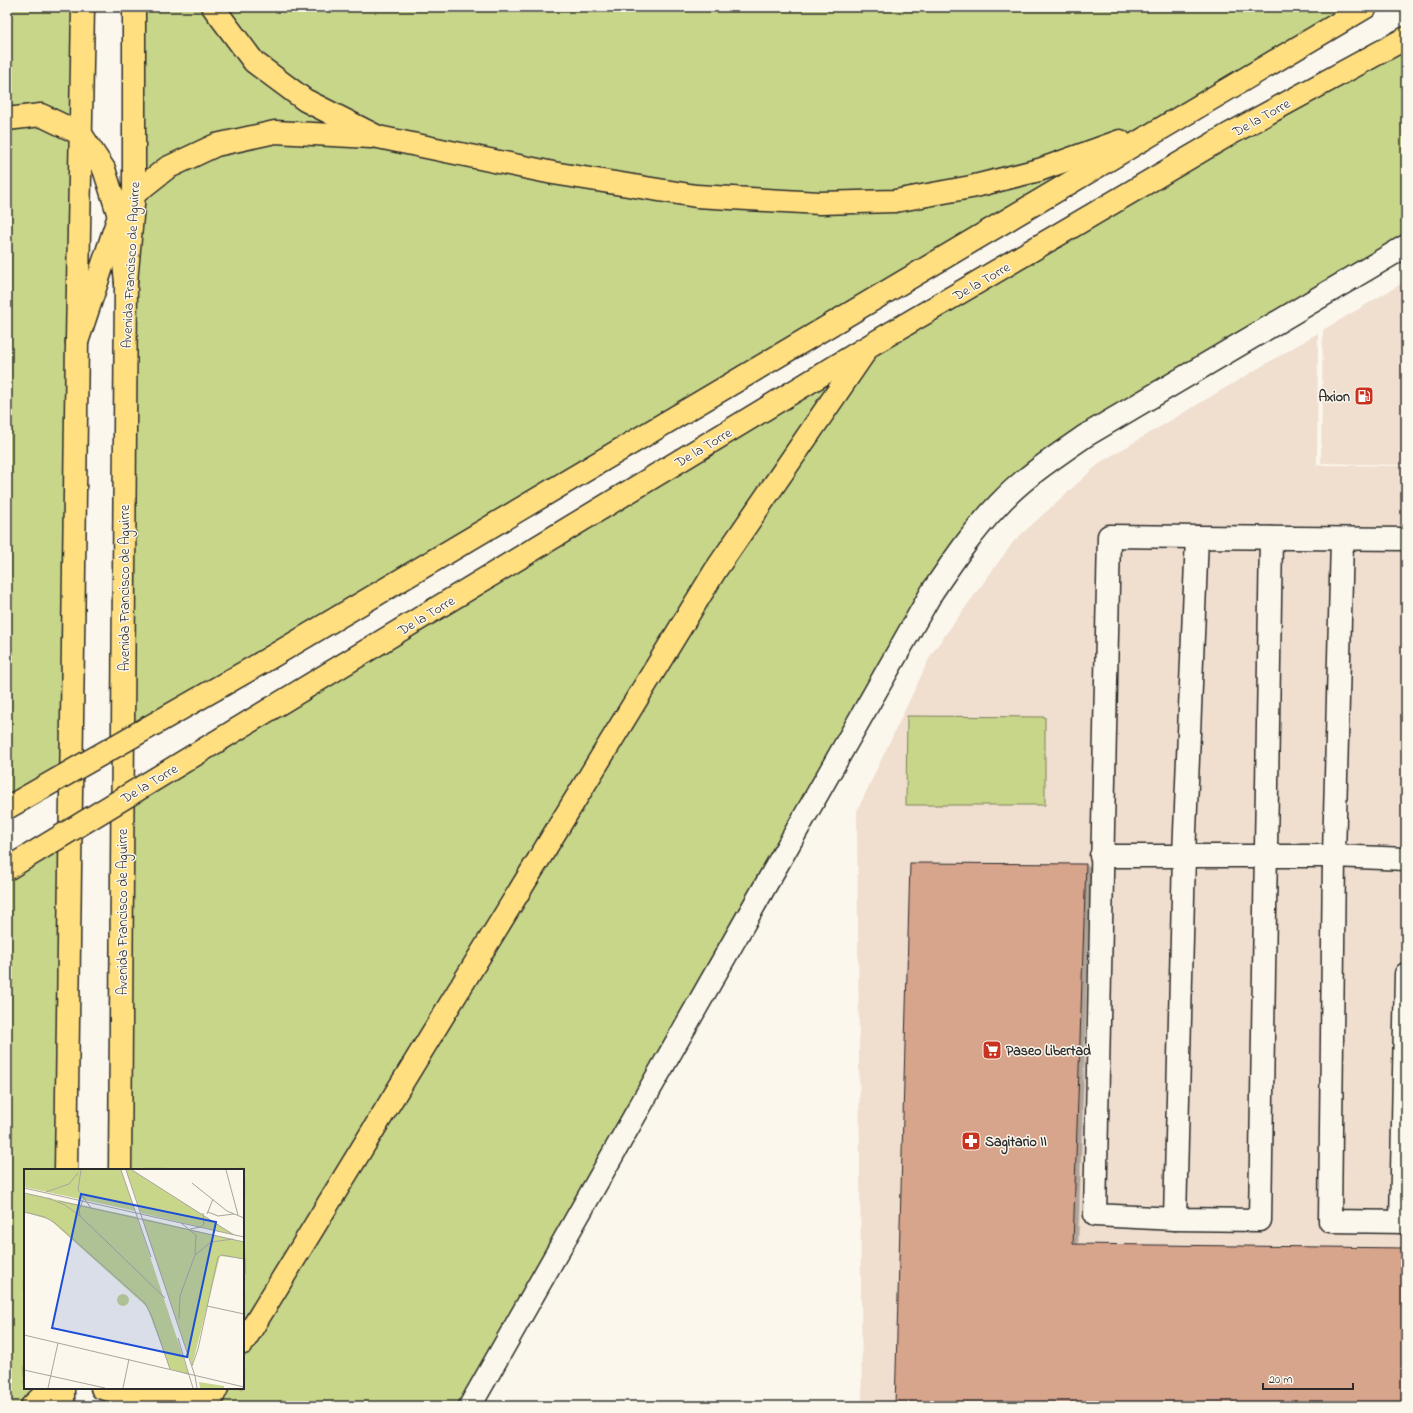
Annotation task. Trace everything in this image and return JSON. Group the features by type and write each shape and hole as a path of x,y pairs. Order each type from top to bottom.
{"main road":[{"path":"66,1169 77,342 84,7"},
{"name":"Avenida Francisco de Aguirre","path":"120,1169 126,282 134,194 134,7"},
{"path":"213,7 254,62 305,100 378,138"},
{"path":"7,808 261,663 1366,7"},
{"name":"De la Torre","path":"7,869 869,346 1228,136 1406,38"},
{"path":"7,119 41,115 81,134 104,169 119,216 126,282"},
{"path":"77,342 119,216 134,194 167,168 216,145 275,132 378,138 553,173 696,196 820,203 895,201 971,187 1039,170 1167,125"},
{"path":"244,1341 715,571 869,346"},
{"path":"32,1406 50,1389"},
{"path":"63,1389 63,1406"},
{"path":"115,1394 165,1399 188,1395 198,1389"},
{"path":"208,1406 216,1389"}],"street":[{"path":"470,1406 932,592 968,540 1000,503 1034,473 1085,436 1406,246"},
{"path":"1271,538 1260,1220 1175,1219 1094,1215 1109,536 1406,539"},
{"path":"1175,1219 1184,856 1197,537"},
{"path":"1342,539 1334,856 1330,1221 1403,1222 1406,974"},
{"path":"1101,856 1334,856 1406,859"}],"shaded area":[{"name":"Axion","path":"1406,281 1406,465 1321,463 1323,330"},
{"path":"1318,333 1317,465 1406,466 1406,1406 862,1406 857,811 932,653 1014,541 1101,462"}],"green space":[{"path":"7,7 83,7 66,774 7,808"},
{"path":"134,7 1366,7 117,745"},
{"path":"1406,38 1406,246 1085,436 1019,485 999,504 972,536 932,592 470,1406 120,1406 120,1389 244,1389 244,1169 119,1169 119,801 869,346 1228,135","holes":["861,358 861,359 252,1329 715,571"]},
{"path":"907,716 1045,717 1045,805 906,805"},
{"path":"59,837 62,1169 24,1169 24,1389 63,1389 63,1406 7,1406 7,868"}],"building":[{"name":"Paseo Libertad","path":"910,863 1086,864 1073,1244 1406,1248 1406,1406 895,1406"}],"place":[{"name":"Axion","path":"1364,396"},
{"name":"Paseo Libertad","path":"992,1050"},
{"name":"Sagitario II","path":"971,1141"}]}
